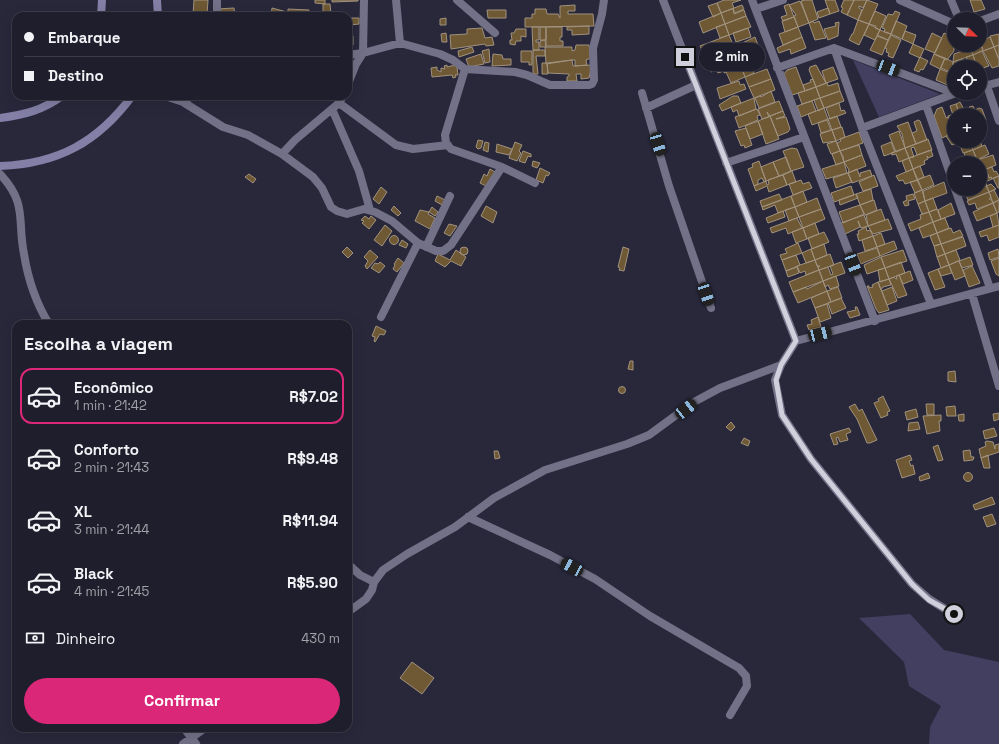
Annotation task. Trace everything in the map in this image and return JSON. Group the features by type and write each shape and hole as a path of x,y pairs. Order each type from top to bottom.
{"street":[{"path":"101,12 102,0"},
{"path":"158,0 158,12"},
{"path":"217,0 217,12"},
{"path":"352,74 363,53 364,0"},
{"path":"396,0 400,43"},
{"path":"457,0 495,33"},
{"path":"352,54 400,43 440,54 453,60 465,69 515,72 527,75 550,85 592,84 594,80 592,48 602,14 604,0"},
{"path":"663,0 796,341"},
{"path":"752,0 875,321"},
{"path":"756,9 784,0"},
{"path":"900,0 947,21"},
{"path":"951,0 956,12"},
{"path":"987,18 999,14"},
{"path":"777,68 834,48 947,90"},
{"path":"834,48 862,128 931,304"},
{"path":"465,69 445,136 448,145 451,149 502,167 535,183"},
{"path":"987,86 999,82"},
{"path":"646,108 696,86"},
{"path":"642,93 669,186 711,308"},
{"path":"987,94 999,121"},
{"path":"862,128 947,96"},
{"path":"0,118 30,113 56,100"},
{"path":"0,166 40,162 76,148 99,132 120,112 129,100"},
{"path":"177,100 183,102 223,127 248,135 282,154 313,177 322,188 331,206 337,211 347,214 364,209 370,210 392,221 418,243 436,251 443,251 451,245 502,167"},
{"path":"282,154 341,100 396,145 413,149 448,145"},
{"path":"926,105 947,165"},
{"path":"332,109 359,171 370,210"},
{"path":"726,163 804,137"},
{"path":"0,174 16,195 21,211 23,253 36,296 47,320"},
{"path":"426,247 450,196"},
{"path":"957,196 990,288"},
{"path":"381,317 418,243"},
{"path":"954,614 929,600 912,584 811,459 782,415 776,380 781,365 796,341 875,321 999,286"},
{"path":"972,294 999,386"},
{"path":"352,609 366,599 372,590 374,582 383,570 407,554 455,527 494,498 545,470 628,444 649,435 694,402 707,395 781,365"},
{"path":"468,517 550,555 588,576 646,613 739,668 746,676 746,686 730,715"},
{"path":"352,568 360,575 374,582"},
{"path":"186,732 196,744"},
{"path":"183,744 199,732"}],"shaded area":[{"path":"853,60 940,94 879,117"},
{"path":"910,614 944,650 999,662 999,744 929,744 930,727 941,706 909,686 904,662 859,618"}],"building":[{"path":"194,0 208,0 207,12 193,12"},
{"path":"315,0 325,0 325,4 315,3"},
{"path":"332,0 358,0 358,1 332,2"},
{"path":"724,0 741,0 732,3 734,8 721,13 717,3"},
{"path":"812,0 818,19 809,23 801,1"},
{"path":"825,0 835,0 839,11 830,14"},
{"path":"844,0 854,0 847,15 841,12 843,8 841,7"},
{"path":"854,0 867,0 863,8 859,6 862,10 858,20 847,15"},
{"path":"867,0 878,4 869,24 858,20"},
{"path":"970,0 981,0 985,9 974,12"},
{"path":"800,1 809,23 798,27 794,16 796,15 789,5"},
{"path":"717,3 721,13 713,17 708,6"},
{"path":"323,4 330,4 331,12 323,12"},
{"path":"789,4 794,17 783,21 781,17 787,15 784,6"},
{"path":"575,5 575,11 568,11 568,14 593,14 594,26 525,27 525,18 532,18 532,14 535,14 535,9 546,9 547,14 558,14 560,18 560,6"},
{"path":"742,5 744,9 735,13 733,9 734,14 744,10 746,16 725,24 721,13"},
{"path":"234,8 234,12 217,12 217,9"},
{"path":"272,8 287,12 272,12"},
{"path":"828,8 830,14 819,18 817,12"},
{"path":"288,9 309,10 309,12 288,12"},
{"path":"487,10 506,10 506,18 488,18"},
{"path":"875,11 886,16 880,30 875,28 876,26 869,24"},
{"path":"895,11 900,13 891,34 884,32 885,29 882,28 888,14 893,15"},
{"path":"721,13 725,24 703,33 699,22"},
{"path":"746,16 751,27 729,35 725,24"},
{"path":"794,17 798,27 785,32 782,21"},
{"path":"352,18 359,18 359,24 352,25"},
{"path":"446,18 446,25 440,25 440,19"},
{"path":"858,20 869,24 859,45 849,40"},
{"path":"813,21 814,23 819,21 826,38 815,40 809,23"},
{"path":"896,21 907,26 902,39 891,34"},
{"path":"839,22 838,36 828,40 824,29 836,26 835,23"},
{"path":"725,24 729,35 720,38 716,27"},
{"path":"869,24 880,30 875,40 864,35"},
{"path":"589,26 589,34 572,35 572,30 567,30 567,27"},
{"path":"532,27 539,27 539,40 536,40 536,42 539,42 539,50 533,50"},
{"path":"540,27 546,27 546,40 540,40"},
{"path":"546,27 562,27 562,37 560,37 560,41 563,41 563,46 546,46"},
{"path":"798,27 802,37 783,45 779,34"},
{"path":"482,28 485,38 492,37 494,45 486,46 485,44 451,49 450,35 467,34 467,29"},
{"path":"748,28 751,37 736,42 733,33"},
{"path":"516,29 526,29 526,37 521,36 521,41 516,41 515,45 510,44 510,40 512,40 511,33 514,33"},
{"path":"880,30 891,34 888,40 877,35"},
{"path":"905,31 916,35 913,44 902,39"},
{"path":"446,33 447,42 442,42 441,34"},
{"path":"932,33 942,38 935,53 925,49"},
{"path":"944,33 947,34 947,52 953,52 947,60 934,54"},
{"path":"999,34 999,45 994,47 990,36"},
{"path":"729,35 733,45 713,53 712,49 703,52 700,46"},
{"path":"891,35 901,40 893,58 888,56 889,53 886,52 887,49 885,48"},
{"path":"877,36 888,40 882,55 870,50"},
{"path":"755,37 759,48 737,56 736,46"},
{"path":"802,37 806,48 791,54 790,49 779,53 777,48"},
{"path":"990,37 994,47 987,50 987,38"},
{"path":"545,40 546,47 540,47 540,41"},
{"path":"913,44 924,49 920,58 909,53"},
{"path":"576,45 589,45 591,58 586,60 587,65 575,66 575,60 546,64 545,47 572,47 572,51 575,50"},
{"path":"733,45 737,56 722,62 717,51"},
{"path":"999,45 999,57 998,57 994,47"},
{"path":"472,47 474,52 459,57 458,51"},
{"path":"994,47 999,60 999,66 992,68 984,52 987,52 987,50"},
{"path":"760,48 764,58 741,66 740,62 742,62 737,56"},
{"path":"489,49 490,62 485,63 482,51"},
{"path":"533,50 545,50 545,56 536,56 538,74 533,74"},
{"path":"521,51 532,51 532,65 529,65 529,62 521,62"},
{"path":"959,52 972,52 973,55 959,60 953,60 954,54"},
{"path":"972,52 980,52 973,55"},
{"path":"982,52 986,60 975,60 973,55"},
{"path":"481,54 484,64 469,67 466,59"},
{"path":"493,54 502,55 503,59 511,59 511,65 492,66"},
{"path":"934,54 945,58 940,69 930,64"},
{"path":"973,55 975,60 966,60 967,59 966,57"},
{"path":"737,57 739,67 724,73 724,71 718,73 716,70 711,72 709,67"},
{"path":"920,57 928,61 923,70 921,69 919,72 914,70"},
{"path":"945,58 949,60 947,60 947,70 941,68"},
{"path":"715,59 717,64 709,67 707,62"},
{"path":"572,60 573,66 592,65 589,78 581,79 581,74 576,74 577,81 567,81 569,74 548,73 547,63"},
{"path":"754,62 756,68 753,69 754,73 745,77 741,66"},
{"path":"542,63 547,63 548,74 542,74"},
{"path":"447,65 447,67 455,65 457,67 458,75 455,75 456,77 453,78 452,75 432,77 431,68 437,67 437,70 441,72 441,68 445,69 444,66"},
{"path":"816,65 826,83 816,87 809,70 810,67"},
{"path":"741,66 745,77 731,83 726,72"},
{"path":"796,67 805,91 792,95 784,74 787,70"},
{"path":"833,67 838,79 826,83 822,71"},
{"path":"767,69 771,79 749,87 745,77"},
{"path":"940,69 947,72 947,85 936,80"},
{"path":"771,79 775,90 754,98 749,87"},
{"path":"813,79 816,87 805,91 803,85 811,82 810,80"},
{"path":"739,81 740,85 744,84 746,89 720,99 717,88"},
{"path":"827,83 828,86 838,83 840,91 820,98 816,87"},
{"path":"816,87 820,98 802,104 798,93"},
{"path":"771,91 775,102 759,108 755,98 761,97"},
{"path":"840,91 844,101 824,108 820,98"},
{"path":"733,96 738,96 741,103 722,111 719,105"},
{"path":"754,98 756,109 739,116 737,110 733,112 731,107"},
{"path":"820,98 824,108 818,111 814,100"},
{"path":"779,101 783,111 770,116 767,112 769,117 762,119 758,109"},
{"path":"812,101 816,111 801,117 797,106"},
{"path":"960,102 963,108 957,108 956,104"},
{"path":"839,103 841,111 844,110 846,113 830,119 826,108"},
{"path":"956,104 957,108 951,108 950,106"},
{"path":"942,107 947,118 947,136 942,138 934,116 937,109"},
{"path":"824,108 828,119 812,125 808,114"},
{"path":"757,109 760,115 757,116 758,120 739,128 735,117"},
{"path":"783,111 785,116 776,119 786,117 790,129 788,132 778,136 770,116"},
{"path":"770,116 779,139 766,144 758,121"},
{"path":"837,116 841,127 832,130 828,119"},
{"path":"827,120 831,130 821,133 818,123"},
{"path":"918,120 920,121 927,140 916,144 912,133 917,131 914,122"},
{"path":"758,121 763,134 750,139 745,126"},
{"path":"908,122 916,144 905,148 902,134 897,126"},
{"path":"842,127 845,137 836,141 832,130"},
{"path":"746,128 752,145 745,148 744,145 741,146 735,131"},
{"path":"832,130 836,141 823,143 820,134"},
{"path":"899,131 905,148 896,152 889,135"},
{"path":"859,132 863,143 840,151 837,143 841,141 840,139"},
{"path":"928,139 932,150 917,155 914,147 911,148 914,157 909,158 905,148"},
{"path":"478,140 483,141 481,148 478,149 476,147"},
{"path":"836,141 840,151 831,154 827,144"},
{"path":"485,142 489,143 488,152 483,150"},
{"path":"515,142 522,145 519,151 521,153 517,161 509,158"},
{"path":"891,142 895,152 884,156 881,146"},
{"path":"497,144 512,149 509,155 496,152"},
{"path":"859,145 862,155 844,162 840,151"},
{"path":"792,148 797,149 804,167 791,171 783,151"},
{"path":"905,148 909,158 899,162 896,154 892,155 891,153"},
{"path":"961,148 972,148 973,150 963,153"},
{"path":"978,148 986,148 989,154 985,156 975,156 973,150"},
{"path":"931,150 933,156 928,158 927,156 928,159 924,161 925,164 913,169 909,158"},
{"path":"973,150 975,156 965,156 964,153"},
{"path":"523,151 531,154 531,157 528,156 525,163 519,161"},
{"path":"840,151 844,162 836,165 832,154"},
{"path":"862,155 866,166 848,173 849,170 844,162"},
{"path":"993,155 996,165 987,169 987,157"},
{"path":"786,157 791,171 779,176 773,162"},
{"path":"909,158 913,169 906,172 902,161"},
{"path":"533,161 540,163 537,168 532,166"},
{"path":"759,161 766,181 764,182 762,178 758,180 758,184 754,186 748,169 753,167 752,164"},
{"path":"773,162 779,176 766,181 761,167"},
{"path":"844,162 847,173 826,179 822,169"},
{"path":"920,166 924,177 917,180 913,169"},
{"path":"992,167 994,172 996,171 999,176 992,179 991,177 989,178 987,169"},
{"path":"540,168 550,173 548,176 546,175 543,183 536,180"},
{"path":"490,169 495,172 486,186 480,183 484,174 487,176"},
{"path":"857,169 860,177 860,173 870,170 872,176 852,183 848,173"},
{"path":"913,169 918,180 905,184 903,180 899,181 896,176"},
{"path":"792,171 796,182 787,185 783,175"},
{"path":"987,172 989,178 991,177 992,179 987,181"},
{"path":"848,173 852,182 836,188 833,178"},
{"path":"249,174 256,179 253,183 245,177"},
{"path":"783,175 787,185 769,192 767,186 756,191 754,186 766,181 767,185 769,184 768,180"},
{"path":"874,175 878,186 863,191 859,182"},
{"path":"930,175 934,185 922,190 917,180"},
{"path":"999,176 999,188 998,188 993,178"},
{"path":"801,180 803,184 809,182 812,188 793,195 789,184"},
{"path":"918,180 922,190 915,193 910,182"},
{"path":"944,182 947,193 925,201 923,191"},
{"path":"991,184 996,189 989,192 987,186"},
{"path":"851,186 854,195 834,202 831,193"},
{"path":"381,187 387,192 379,204 373,199"},
{"path":"871,189 873,200 860,205 856,194"},
{"path":"922,190 925,201 918,204 914,193"},
{"path":"994,190 999,200 993,203 989,192"},
{"path":"803,191 807,202 795,207 791,196"},
{"path":"989,192 991,197 989,199 991,199 993,203 977,209 975,203 969,205 967,201 979,196 987,196 987,193"},
{"path":"779,194 782,200 762,207 760,201"},
{"path":"856,194 858,198 840,205 839,200"},
{"path":"913,194 915,199 908,201 909,205 905,206 903,202 907,200 906,196"},
{"path":"437,196 445,200 442,205 435,201"},
{"path":"791,196 795,207 778,213 775,205 763,210 762,207"},
{"path":"966,196 978,196 968,200"},
{"path":"817,198 821,209 799,217 795,207"},
{"path":"933,198 937,209 929,212 925,201"},
{"path":"874,200 877,210 865,215 860,205"},
{"path":"999,200 999,212 997,213 993,203"},
{"path":"925,201 929,212 922,214 918,204"},
{"path":"951,203 955,214 941,219 938,210"},
{"path":"993,203 997,213 977,221 973,212"},
{"path":"860,205 864,214 843,223 839,212"},
{"path":"394,206 401,213 398,216 391,210"},
{"path":"486,206 497,212 493,223 481,216"},
{"path":"432,207 438,212 435,216 429,212"},
{"path":"795,207 799,217 789,221 785,210"},
{"path":"821,209 825,219 803,228 799,217"},
{"path":"881,209 885,220 868,226 866,215"},
{"path":"937,209 941,219 933,222 929,212"},
{"path":"420,210 429,212 428,214 435,218 430,229 415,221"},
{"path":"783,211 785,217 768,223 766,218"},
{"path":"929,212 933,222 911,231 908,224 921,219 920,215"},
{"path":"997,213 999,225 993,227 990,216"},
{"path":"864,215 868,226 861,228 858,221 860,227 845,234 841,223"},
{"path":"365,216 369,219 371,216 376,220 369,229 362,223 364,221 361,220"},
{"path":"797,218 802,228 788,234 786,228 772,233 770,228"},
{"path":"945,218 949,228 937,233 933,222"},
{"path":"888,219 892,229 873,234 868,226"},
{"path":"933,222 937,233 923,238 919,228"},
{"path":"815,223 819,234 807,239 803,228"},
{"path":"449,224 457,226 450,236 444,233"},
{"path":"385,225 392,231 382,246 374,240"},
{"path":"999,225 999,237 989,241 987,235 981,237 979,232"},
{"path":"866,227 867,231 870,230 873,236 859,241 857,234 859,234 858,231"},
{"path":"803,228 807,239 796,243 792,232"},
{"path":"951,228 953,233 960,230 963,236 941,244 937,233"},
{"path":"824,232 829,242 812,249 808,238"},
{"path":"881,233 885,244 877,247 873,236"},
{"path":"937,233 941,244 934,246 930,236"},
{"path":"392,236 396,236 398,240 396,244 392,244 390,242 390,238"},
{"path":"873,236 877,247 865,251 862,240"},
{"path":"963,237 966,246 945,254 941,244"},
{"path":"402,240 408,244 406,248 399,245"},
{"path":"894,241 897,249 880,256 877,247"},
{"path":"798,243 802,253 782,260 780,255 787,253 785,249"},
{"path":"824,244 827,255 815,260 811,249"},
{"path":"941,244 945,254 937,257 934,246"},
{"path":"347,247 353,253 348,258 342,252"},
{"path":"464,247 467,248 467,254 464,255 461,254 460,251 461,248"},
{"path":"623,247 629,249 624,271 619,270 620,268 618,267"},
{"path":"877,248 880,256 861,264 857,254"},
{"path":"811,249 815,260 806,263 802,253"},
{"path":"998,249 999,257 990,260 988,253"},
{"path":"370,250 378,257 367,269 365,266 368,261 364,257"},
{"path":"456,250 466,257 461,266 451,261 445,267 435,261 438,254 450,260"},
{"path":"903,250 907,261 885,268 881,257"},
{"path":"956,250 960,260 949,265 945,254"},
{"path":"830,254 834,265 819,270 818,267 820,266 817,266 815,260"},
{"path":"945,254 949,265 941,268 937,257"},
{"path":"796,255 800,265 786,271 782,260"},
{"path":"881,257 885,268 867,274 864,265"},
{"path":"970,257 973,265 962,268 959,261"},
{"path":"398,258 404,263 397,272 393,269"},
{"path":"999,258 999,276 996,274 991,261"},
{"path":"815,260 819,270 806,275 805,271 800,273 797,266"},
{"path":"959,261 965,276 955,280 949,265"},
{"path":"380,262 385,266 379,273 371,268 375,263 378,264"},
{"path":"841,262 845,273 823,281 819,270 828,267 831,275 833,274 830,266"},
{"path":"901,262 905,273 889,279 885,268"},
{"path":"949,265 952,273 941,276 938,269"},
{"path":"972,266 980,283 969,287 963,270"},
{"path":"797,267 799,273 788,277 786,271"},
{"path":"885,268 889,279 880,282 878,270"},
{"path":"938,269 945,287 935,290 928,273"},
{"path":"819,270 823,281 793,292 789,282"},
{"path":"910,271 913,280 903,284 899,275"},
{"path":"899,275 907,295 898,298 889,279 894,277 897,279 896,276"},
{"path":"836,276 839,286 830,289 828,285 825,287 823,281"},
{"path":"889,279 891,285 883,287 881,290 878,282"},
{"path":"823,281 827,291 798,303 793,292 806,287 807,289"},
{"path":"878,282 889,310 879,313 867,286 869,286 869,288 873,287 872,285"},
{"path":"838,287 842,298 831,302 827,291"},
{"path":"892,287 897,301 887,305 882,291"},
{"path":"827,291 831,302 815,308 811,298"},
{"path":"841,298 846,308 832,314 828,303"},
{"path":"827,304 831,318 820,322 815,308"},
{"path":"855,307 857,307 860,315 850,318 847,312 856,310"},
{"path":"818,317 821,327 809,330 807,325 812,324 811,320"},
{"path":"376,326 386,331 384,335 380,334 375,342 375,337 372,336"},
{"path":"630,361 633,361 633,370 628,369"},
{"path":"955,371 956,382 948,381 948,372"},
{"path":"622,387 625,390 622,393 619,390"},
{"path":"883,396 890,411 887,412 888,415 881,418 874,403 879,401 878,399"},
{"path":"855,404 859,411 862,409 877,440 867,443 857,419 849,407"},
{"path":"926,404 934,404 934,415 927,415"},
{"path":"955,406 956,416 947,416 946,407"},
{"path":"916,409 918,417 907,420 905,412"},
{"path":"999,413 999,419 994,421 993,414"},
{"path":"964,414 964,421 959,421 958,415"},
{"path":"941,415 941,421 939,421 940,431 927,434 923,416"},
{"path":"731,422 735,427 731,431 726,427"},
{"path":"918,422 920,429 908,431 909,423"},
{"path":"849,428 851,432 846,434 848,440 840,442 838,437 836,438 838,444 834,445 830,434"},
{"path":"994,428 997,436 985,439 983,431"},
{"path":"744,438 750,441 748,446 741,443"},
{"path":"985,442 993,442 995,449 995,445 999,444 999,452 981,458 979,449 986,446"},
{"path":"938,445 943,460 938,461 933,447"},
{"path":"970,450 971,457 974,457 973,460 964,461 963,451"},
{"path":"494,451 498,451 500,458 495,459"},
{"path":"910,455 912,460 909,461 911,466 913,465 915,474 902,478 896,460"},
{"path":"988,455 990,468 984,468 981,458"},
{"path":"928,473 930,478 920,481 919,477"},
{"path":"966,473 970,473 972,477 970,481 966,481 964,479 964,475"},
{"path":"992,497 995,504 975,510 973,505"},
{"path":"992,514 996,524 987,527 983,517"},
{"path":"412,662 434,678 422,694 400,678"}],"route":[{"path":"685,57 796,341 781,365 776,380 776,392 782,415 811,459 912,584 929,600 954,614"}]}
